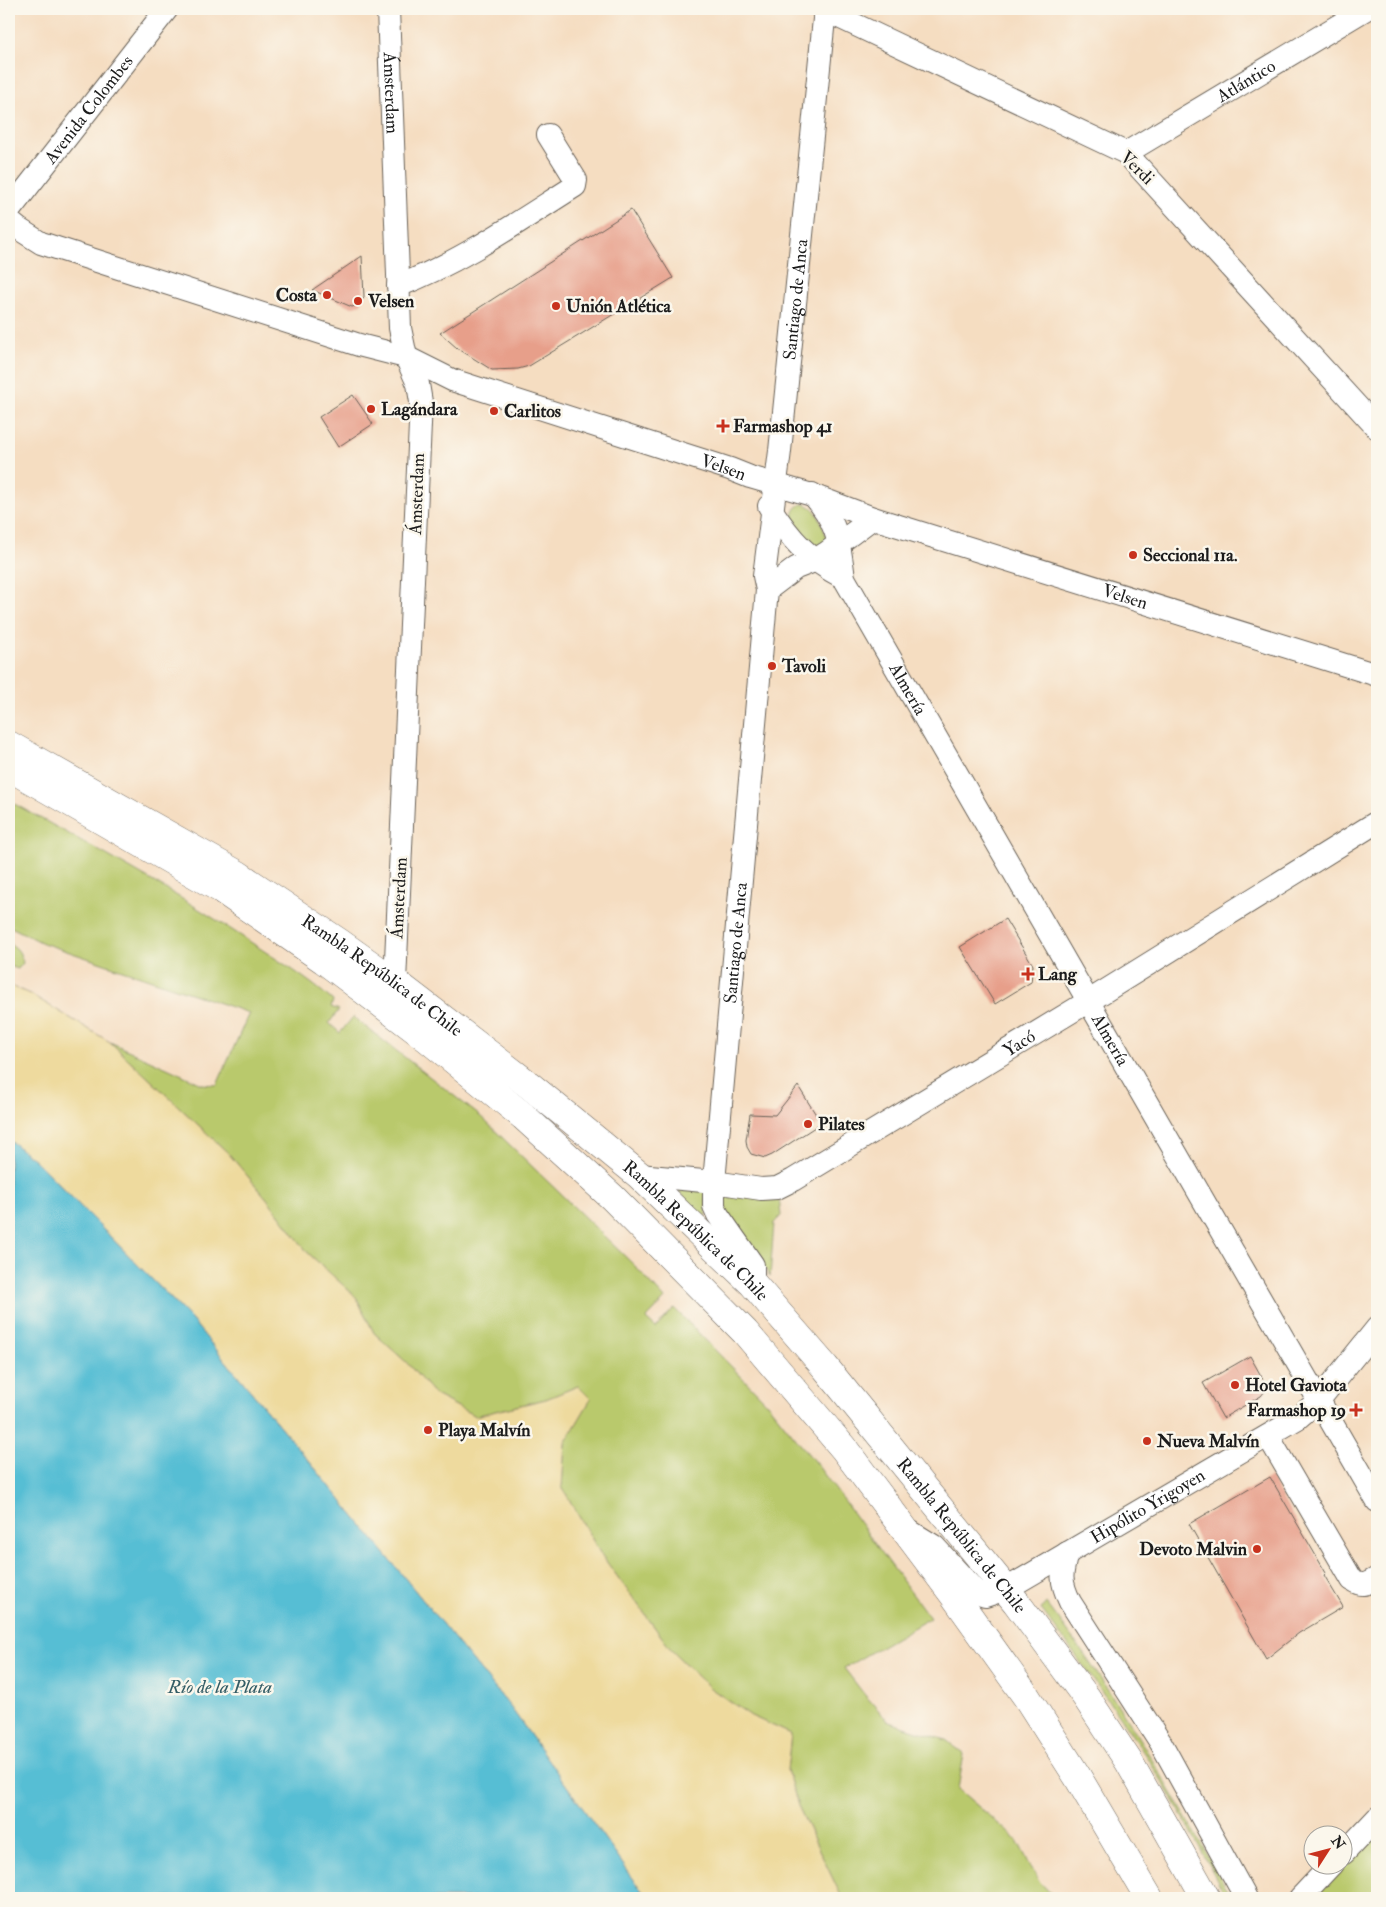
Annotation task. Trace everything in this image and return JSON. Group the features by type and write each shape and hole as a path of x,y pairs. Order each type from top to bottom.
{"main road":[{"name":"Rambla República de Chile","path":"9,745 237,874 340,943 395,982 530,1085 639,1175 752,1284 825,1366 1006,1589 1086,1698 1124,1754 1206,1898"},
{"name":"Rambla República de Chile","path":"12,771 221,888 347,977 428,1038 523,1116 613,1198 745,1332 845,1450 1026,1696 1078,1776 1149,1898"}],"street":[{"name":"Avenida Colombes","path":"9,211 167,9"},
{"name":"Ámsterdam","path":"388,9 400,328 406,357 418,384 421,402 395,982"},
{"name":"Verdi","path":"824,9 1126,153 1377,428"},
{"name":"Santiago de Anca","path":"752,1284 753,1265 718,1215 714,1206 714,1182 767,590 764,576 777,484 824,9"},
{"name":"Atlántico","path":"1126,153 1366,9"},
{"path":"398,286 438,268 575,186 576,180 548,135"},
{"name":"Velsen","path":"9,221 19,230 40,242 359,344 406,357 452,380 750,477 812,495 873,518 1377,676"},
{"name":"Almería","path":"780,451 794,474 829,515 834,526 844,578 1377,1501"},
{"path":"750,477 803,550 814,561 844,578"},
{"path":"767,590 796,568 814,561 873,518"},
{"name":"Yacó","path":"639,1175 714,1182 761,1189 777,1188 1089,1001 1377,822"},
{"name":"Hipólito Yrigoyen","path":"903,1527 934,1546 977,1593 985,1596 1006,1589 1298,1418 1319,1400 1377,1328"},
{"path":"1268,1436 1352,1580 1359,1585 1366,1585 1377,1578"},
{"path":"1067,1553 1061,1574 1064,1590 1070,1602 1161,1743 1246,1898"},
{"path":"1354,1842 1377,1818"},
{"path":"1300,1898 1323,1874"}],"green space":[{"path":"802,504 808,505 816,512 828,541 813,548 800,532 794,519 796,508"},
{"path":"9,801 162,887 283,963 333,1001 331,1007 339,1010 329,1023 340,1033 353,1017 480,1116 636,1267 665,1299 646,1319 656,1328 674,1308 767,1403 818,1466 930,1618 844,1668 889,1722 946,1740 964,1754 958,1789 1017,1840 1038,1880 1055,1898 842,1898 798,1806 787,1770 791,1734 751,1716 710,1688 672,1651 600,1553 562,1487 565,1443 591,1399 578,1386 546,1399 475,1416 435,1395 406,1362 374,1333 356,1297 308,1253 268,1200 228,1153 110,1042 202,1084 217,1085 249,1013 43,943 9,926"},
{"path":"9,944 19,951 23,963 18,969 9,966"},
{"path":"705,1188 707,1213 705,1217 677,1190"},
{"path":"723,1192 779,1196 781,1216 774,1223 770,1277 760,1259 723,1210"},
{"path":"1047,1604 1122,1711 1232,1898 1227,1898 1177,1807 1140,1747 1041,1609"},
{"path":"1377,1834 1377,1898 1314,1898 1338,1874 1354,1874 1354,1857"}],"sand":[{"name":"Playa Malvín","path":"9,985 32,995 110,1042 228,1153 268,1200 308,1253 356,1297 374,1333 406,1362 435,1395 475,1416 546,1399 578,1386 591,1399 565,1443 562,1487 600,1553 672,1651 710,1688 751,1716 791,1734 787,1770 798,1806 842,1898 647,1898 511,1708 190,1318 36,1161 9,1140"}],"water":[{"name":"Río de la Plata","path":"9,1140 36,1161 190,1318 511,1708 647,1898 9,1898"}],"building":[{"name":"Unión Atlética","path":"631,210 673,278 529,366 518,369 492,370 457,348 440,333"},
{"path":"362,256 364,297 361,304 352,307 312,290"},
{"path":"353,395 373,424 338,447 319,417"},
{"path":"1005,919 1033,965 1031,982 995,1004 960,947"},
{"path":"798,1086 820,1121 818,1125 772,1155 765,1158 751,1154 746,1140 750,1114 775,1115"},
{"name":"Hotel Gaviota","path":"1250,1356 1265,1383 1265,1391 1261,1396 1223,1418 1203,1383"},
{"name":"Devoto Malvin","path":"1270,1477 1326,1573 1324,1575 1343,1607 1299,1633 1266,1659 1189,1524"}],"place":[{"name":"Costa","path":"327,295"},
{"name":"Velsen","path":"358,301"},
{"name":"Unión Atlética","path":"556,306"},
{"name":"Lagándara","path":"371,409"},
{"name":"Carlitos","path":"494,411"},
{"name":"Farmashop 41","path":"723,426"},
{"name":"Seccional 11a.","path":"1133,555"},
{"name":"Tavoli","path":"772,666"},
{"name":"Lang","path":"1028,974"},
{"name":"Pilates","path":"808,1124"},
{"name":"Hotel Gaviota","path":"1235,1385"},
{"name":"Farmashop 19","path":"1356,1410"},
{"name":"Playa Malvín","path":"428,1430"},
{"name":"Nueva Malvín","path":"1147,1441"},
{"name":"Devoto Malvin","path":"1257,1549"}]}
